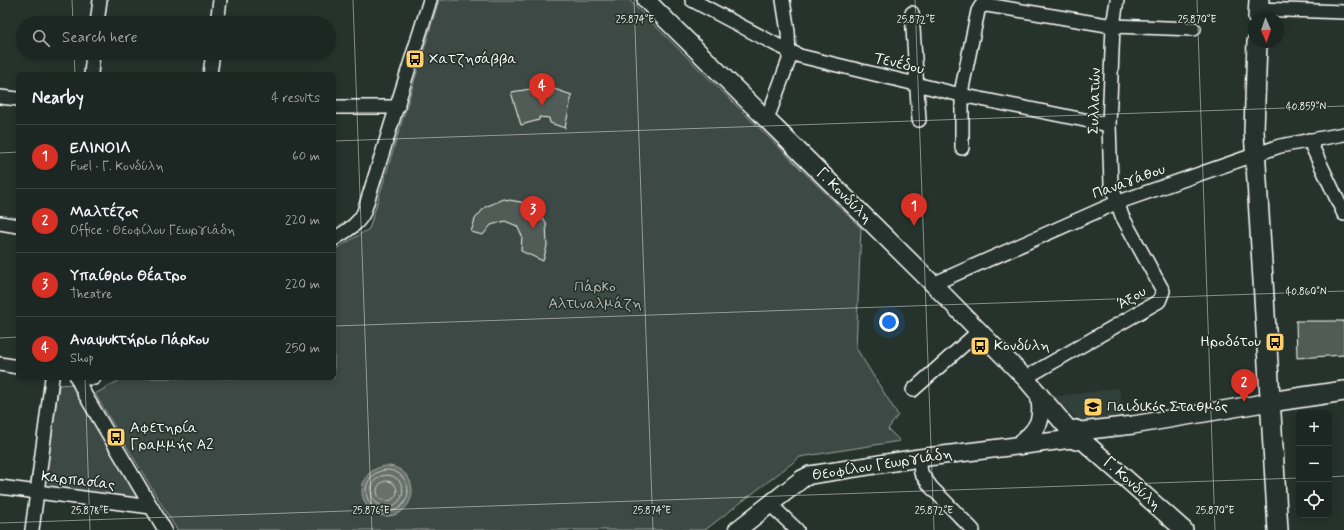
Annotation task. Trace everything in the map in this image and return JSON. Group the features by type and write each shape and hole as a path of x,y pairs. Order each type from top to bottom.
{"main road":[{"path":"1257,48 1254,125 1278,530"},
{"path":"1270,402 1344,391"}],"street":[{"path":"98,16 100,0"},
{"path":"218,16 220,0"},
{"path":"336,238 352,228 360,220 398,107 430,0"},
{"name":"Γ. Κονδύλη","path":"646,0 933,284 978,332 1025,378 1076,434 1184,530"},
{"name":"Τενέδου","path":"692,0 789,51 917,85 1109,125"},
{"path":"767,119 788,65 789,51 783,0"},
{"name":"Συλλατών","path":"1116,0 1113,26 1109,125 1110,176 1116,203"},
{"path":"962,148 961,95 978,10 981,6 987,5 1113,26 1194,29"},
{"path":"1258,9 1344,12"},
{"path":"912,13 919,120"},
{"path":"91,72 92,60"},
{"path":"210,72 212,60"},
{"path":"0,96 16,99"},
{"path":"336,107 398,107"},
{"name":"Παναγάθου","path":"933,284 1116,203 1256,154 1309,140 1344,134"},
{"path":"1309,140 1344,214"},
{"name":"Άξου","path":"1025,378 1162,298 1163,291 1116,203"},
{"path":"0,223 16,226"},
{"path":"913,390 978,332"},
{"path":"0,364 16,367"},
{"path":"32,530 52,380"},
{"path":"78,380 84,393 165,530"},
{"path":"1020,444 1039,424 1042,410 1039,394"},
{"name":"Θεοφίλου Γεωργιάδη","path":"737,530 802,479 810,475 1020,444 1270,402"},
{"path":"919,458 921,473 931,487 973,530"},
{"name":"Καρπασίας","path":"0,487 151,507"},
{"path":"770,504 797,530"}],"shaded area":[{"name":"Παιδικός Σταθμός","path":"1119,388 1124,417 1080,422 1053,397"}],"green space":[{"name":"Πάρκο Αλτιναλμάζη","path":"439,0 629,0 861,228 856,348 898,415 888,429 900,441 800,457 705,530 177,530 95,394 120,380 336,380 336,249 369,229"},
{"path":"72,384 140,499 44,487 59,385"}],"water":[{"path":"392,466 397,467 405,473 411,481 411,501 405,509 397,515 382,516 377,515 369,509 363,501 362,486 363,481 369,473 377,467"}],"building":[{"path":"531,89 534,93 552,94 554,89 572,95 565,128 550,123 549,118 539,117 539,120 521,125 511,92"},
{"path":"504,199 531,204 546,222 547,246 543,261 521,251 522,236 517,226 505,221 491,225 483,235 471,232 475,219 485,207"},
{"path":"1296,321 1344,321 1344,355 1297,358"}],"place":[{"name":"Χατζησάββα","path":"415,59"},
{"name":"Αναψυκτήριο Πάρκου","path":"542,106"},
{"name":"ΕΛΙΝΟΙΛ","path":"914,226"},
{"name":"Υπαίθριο Θέατρο","path":"533,229"},
{"name":"Ηροδότου","path":"1275,342"},
{"name":"Κονδύλη","path":"980,346"},
{"name":"Μαλτέζος","path":"1244,402"},
{"name":"Παιδικός Σταθμός","path":"1093,407"},
{"name":"Αφετηρία Γραμμής Α2","path":"116,437"}]}
